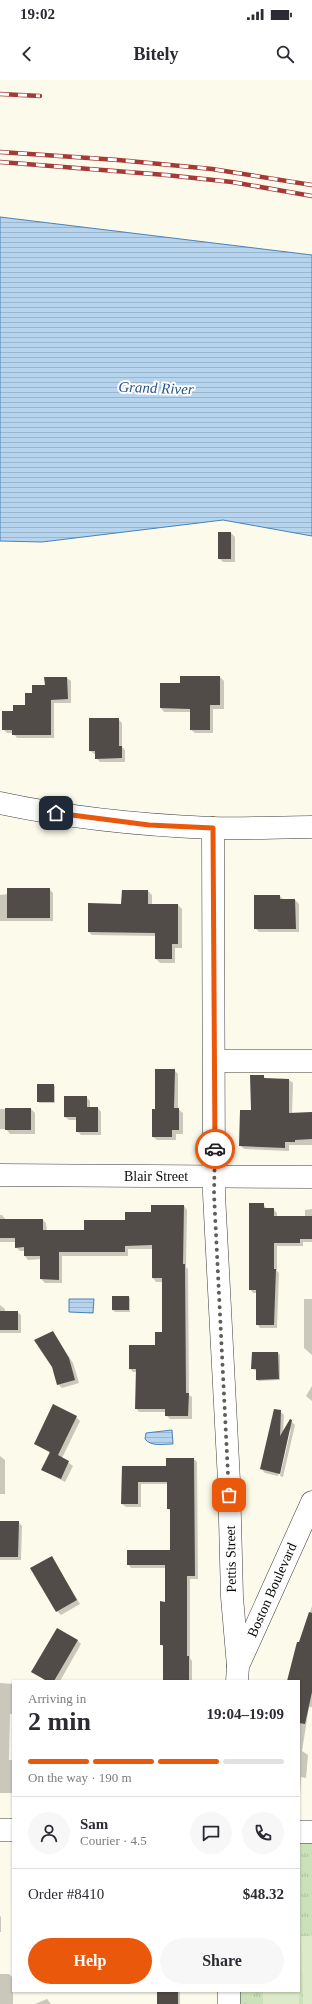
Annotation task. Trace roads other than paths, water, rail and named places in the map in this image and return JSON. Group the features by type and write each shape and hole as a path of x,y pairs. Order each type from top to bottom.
{"street":[{"path":"0,803 69,815 149,825 213,828 312,827"},
{"name":"Pettis Street","path":"213,828 215,1061 214,1176 229,1481 232,1598 238,1673"},
{"path":"215,1061 312,1061"},
{"name":"Blair Street","path":"0,1175 312,1177"},
{"name":"Boston Boulevard","path":"238,1673 312,1502"},
{"path":"0,1830 12,1830"},
{"path":"300,1832 312,1832"},
{"path":"229,1992 229,2004"}],"water":[{"name":"Grand River","path":"0,217 312,255 312,536 223,520 42,542 0,541"},
{"path":"69,1299 94,1299 93,1313 69,1312"},
{"path":"172,1430 173,1444 154,1444 145,1439 146,1433"}],"railway":[{"path":"0,94 40,96"},
{"path":"0,152 118,160 212,169 312,185"},
{"path":"0,162 166,175 232,182 312,196"}]}
